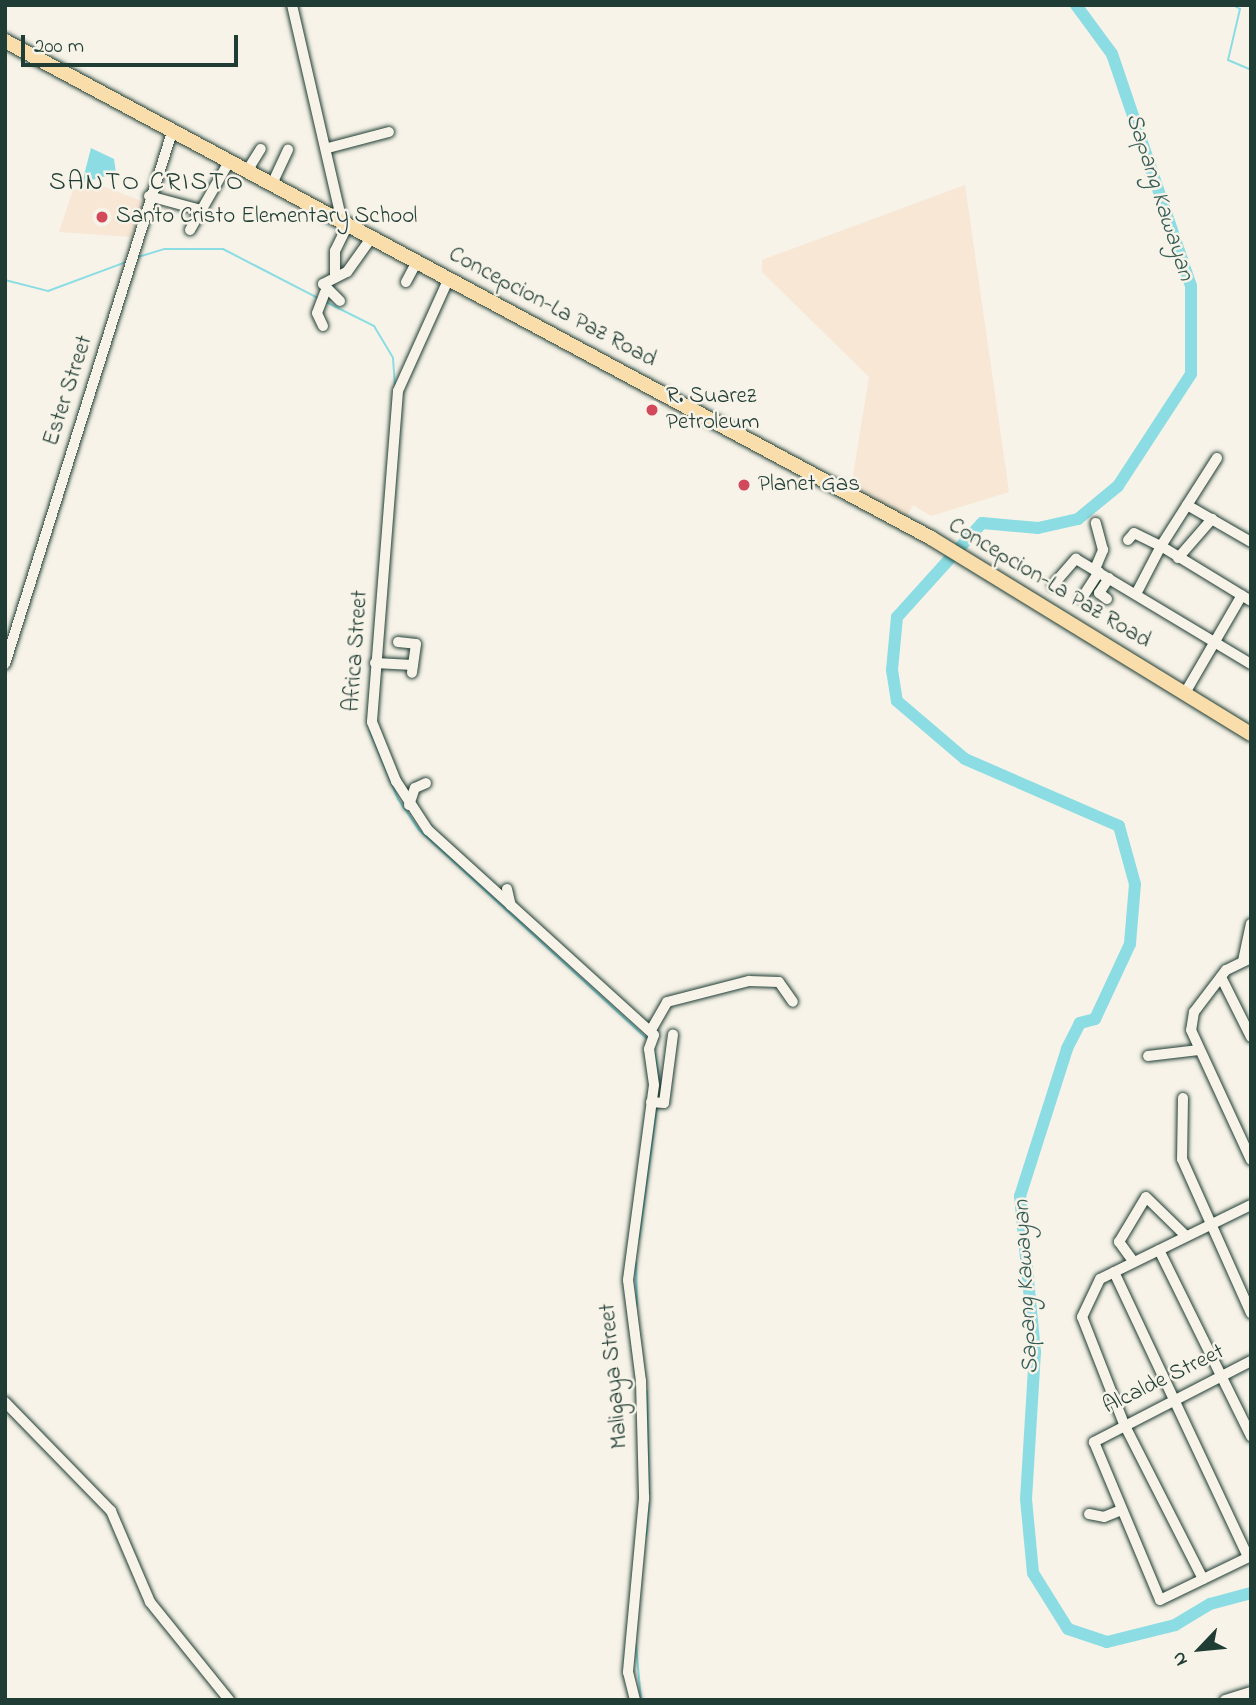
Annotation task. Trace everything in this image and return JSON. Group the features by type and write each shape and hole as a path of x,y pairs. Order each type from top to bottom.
{"main road":[{"name":"Concepcion-La Paz Road","path":"5,41 942,545 1251,734"}],"street":[{"path":"292,5 345,222 335,251 335,275"},
{"name":"Ester Street","path":"5,663 149,196 172,132"},
{"path":"328,148 388,132"},
{"path":"247,171 261,149"},
{"path":"272,184 288,149"},
{"path":"190,230 229,162"},
{"path":"149,196 201,210"},
{"path":"323,326 323,284 335,275 347,272 372,237"},
{"path":"405,282 417,261"},
{"name":"Africa Street","path":"449,278 398,391 372,722 409,805 510,908 651,1040"},
{"path":"323,297 340,301"},
{"path":"1136,594 1161,546 1217,458"},
{"path":"1187,505 1251,542"},
{"path":"1178,558 1212,519"},
{"path":"1096,523 1103,550 1099,593 1107,599"},
{"path":"1128,541 1134,533 1161,546 1246,598 1215,640 1185,693"},
{"path":"1053,585 1073,559 1215,640 1251,664"},
{"path":"1082,598 1101,573"},
{"path":"375,663 412,669 416,644 398,642"},
{"path":"409,805 415,788 426,783"},
{"path":"507,889 510,908"},
{"path":"1251,924 1247,959 1221,977 1194,1012 1194,1038 1251,1160"},
{"path":"1221,977 1251,1037"},
{"path":"651,1040 667,1002 749,981 779,982 793,1002"},
{"path":"655,1103 666,1096 673,1035"},
{"name":"Maligaya Street","path":"635,1700 628,1672 644,1499 641,1381 628,1280 655,1103 651,1040"},
{"path":"1149,1056 1199,1050"},
{"path":"1183,1098 1182,1159 1251,1313"},
{"path":"1133,1261 1119,1242 1146,1197 1186,1236"},
{"path":"1203,1579 1124,1423 1082,1317 1097,1281 1251,1205"},
{"path":"1159,1250 1251,1436"},
{"path":"1089,1514 1104,1517 1121,1510 1162,1600 1249,1556 1172,1400 1114,1272"},
{"name":"Alcalde Street","path":"1121,1510 1096,1437 1251,1361"},
{"path":"5,1402 111,1511 155,1610 229,1700"},
{"path":"1225,1700 1251,1692"}],"shaded area":[{"path":"965,185 1009,492 931,516 913,505 905,519 851,488 869,377 762,272 762,260"},
{"name":"Santo Cristo Elementary School","path":"102,186 144,202 132,237 59,232 73,190"}],"water":[{"path":"91,148 114,159 116,173 82,183"}],"waterway":[{"name":"Sapang Kawayan","path":"1076,5 1112,54 1191,286 1191,374 1118,486 1078,519 1038,528 982,523 897,617 892,670 897,701 965,759 1119,826 1135,884 1130,944 1095,1019 1080,1023 1067,1049 1020,1196 1035,1352 1026,1499 1033,1573 1068,1629 1107,1642 1175,1625 1210,1604 1251,1593"},
{"path":"1233,5 1240,9 1228,60 1251,70"},
{"path":"138,257 164,249 223,249 318,298"},
{"path":"5,280 48,291 126,262"},
{"path":"326,302 374,326 393,358 395,384"},
{"path":"370,731 398,799 419,830 648,1040"},
{"path":"655,1054 659,1080"},
{"path":"639,1239 657,1106"},
{"path":"636,1262 637,1306"},
{"path":"647,1391 649,1494"},
{"path":"646,1536 649,1503"},
{"path":"636,1645 641,1700"}],"place":[{"name":"Santo Cristo Elementary School","path":"102,217"},
{"name":"R. Suarez Petroleum","path":"652,410"},
{"name":"Planet Gas","path":"744,485"}],"district":[{"name":"SANTO CRISTO","path":"147,184"}]}
